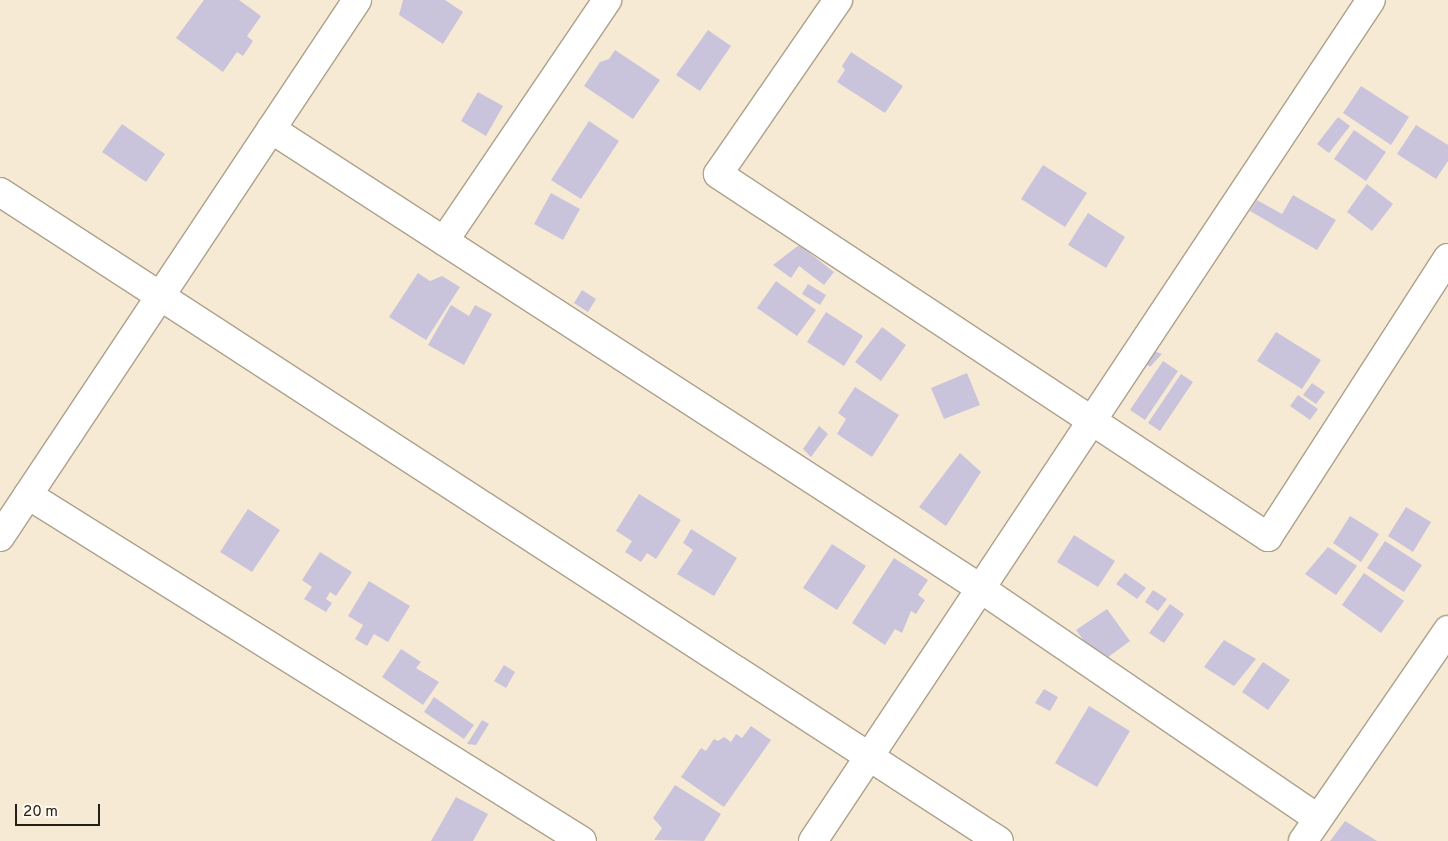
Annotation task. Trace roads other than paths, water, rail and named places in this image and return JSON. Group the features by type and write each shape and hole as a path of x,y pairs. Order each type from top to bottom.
{"street":[{"path":"0,537 159,295 357,0"},
{"path":"444,241 607,0"},
{"path":"838,0 718,174 1268,537 1448,258"},
{"path":"813,841 1370,0"},
{"path":"271,129 980,588 1310,830 1448,630"},
{"path":"0,192 999,841"},
{"path":"28,496 582,841"}]}
